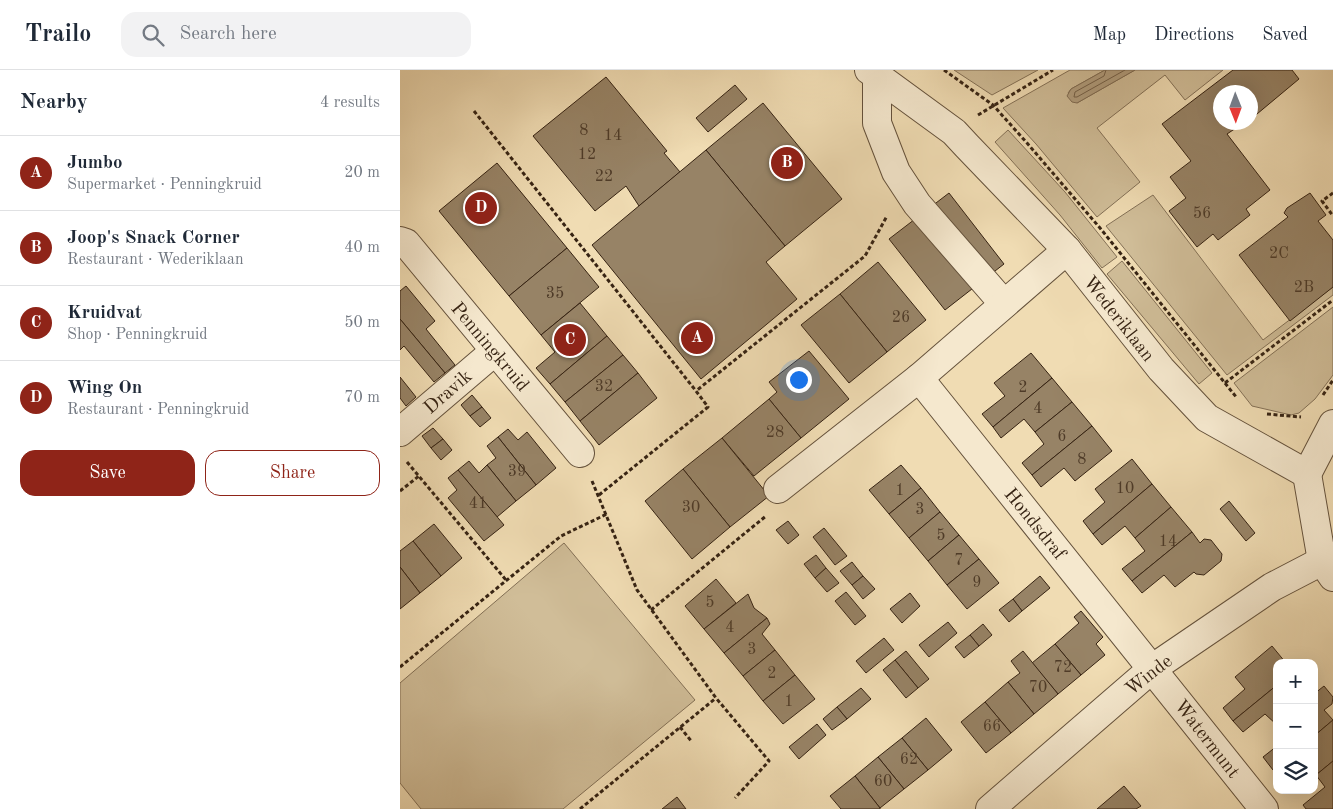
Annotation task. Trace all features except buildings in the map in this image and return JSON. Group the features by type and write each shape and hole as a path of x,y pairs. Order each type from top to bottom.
{"street":[{"name":"Wederiklaan","path":"873,73 954,132 1067,250 1161,369 1207,418 1307,474"},
{"path":"873,73 878,123 896,172 917,204 1004,304"},
{"name":"Penningkruid","path":"400,241 406,243 580,453"},
{"path":"778,489 919,378 1067,250"},
{"name":"Dravik","path":"400,432 495,351"},
{"name":"Hondsdraf","path":"919,378 1153,668"},
{"path":"1321,420 1307,474 1328,569"},
{"name":"Winde","path":"990,809 1153,668 1272,587 1328,569"},
{"name":"Watermunt","path":"1153,668 1264,809"}],"path":[{"path":"944,70 993,105 1100,228 1242,404"},
{"path":"993,105 1053,70"},
{"path":"474,111 708,407 599,496 637,590 716,698 769,762 735,798"},
{"path":"1333,193 1322,201 1333,216"},
{"path":"696,391 865,256 888,214"},
{"path":"1225,383 1333,300"},
{"path":"1320,399 1333,380"},
{"path":"1263,414 1321,420"},
{"path":"406,460 506,580"},
{"path":"400,491 419,476"},
{"path":"651,610 772,512 778,489"},
{"path":"400,666 561,536 606,514"},
{"path":"580,809 716,698"},
{"path":"680,727 692,742"}],"shaded area":[{"path":"954,70 1038,70 992,95"},
{"path":"1070,70 1105,70 1071,89 1068,93 1077,103 1135,70 1223,70 1185,100 1165,75 1097,128 1140,182 1097,217 1003,108"},
{"path":"1008,130 1065,192 1117,257 1102,268 1060,215 995,142"},
{"path":"1153,195 1263,340 1333,287 1333,295 1227,375 1106,226"},
{"path":"1122,261 1212,373 1199,384 1107,274"},
{"path":"1333,307 1333,375 1315,399 1299,413 1291,415 1252,406 1234,383"},
{"path":"564,543 695,700 563,809 421,809 400,783 400,683"}],"water":[{"path":"1105,70 1135,70 1077,103 1072,102 1067,96 1071,89"}],"place":[{"name":"Joop's Snack Corner","path":"787,163"},
{"name":"Wing On","path":"481,208"},
{"name":"Jumbo","path":"697,338"},
{"name":"Kruidvat","path":"570,340"}]}
